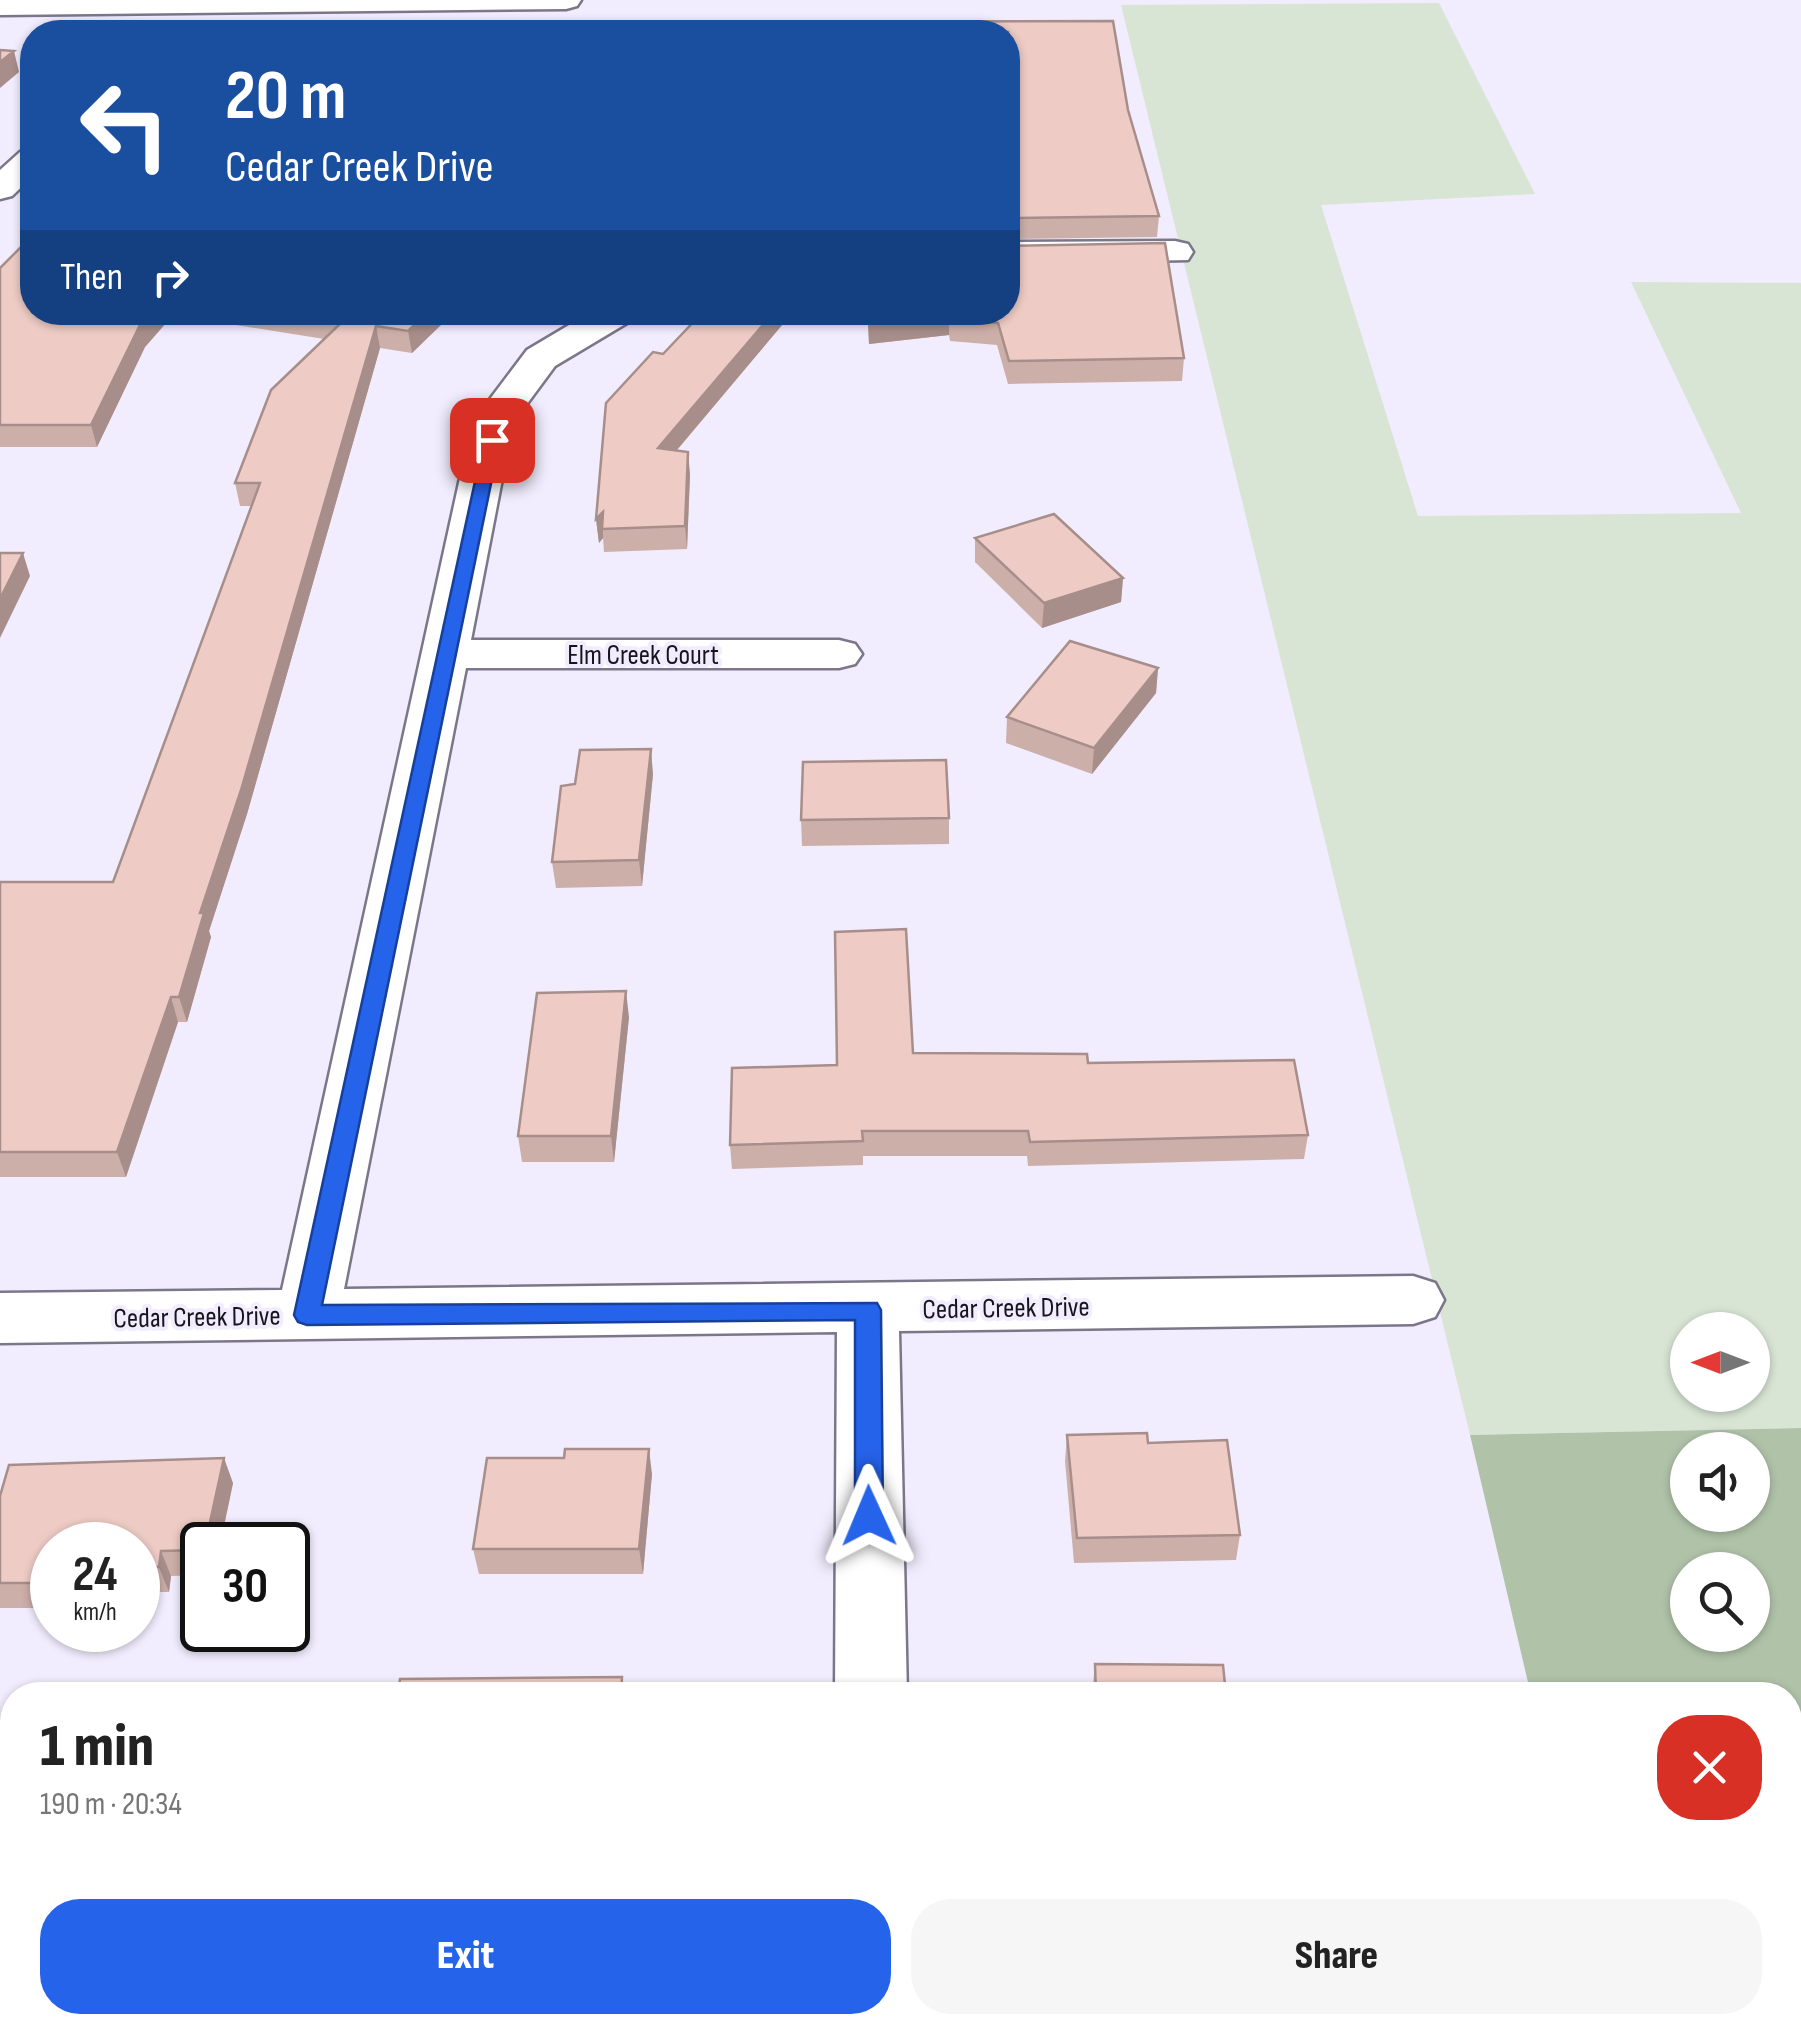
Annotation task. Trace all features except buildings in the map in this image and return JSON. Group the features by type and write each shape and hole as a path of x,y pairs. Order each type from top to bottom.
{"street":[{"path":"0,6 566,0"},
{"path":"0,189 20,170"},
{"path":"1020,253 1175,252"},
{"path":"307,1315 483,469 501,411 541,358 596,325"},
{"name":"Elm Creek Court","path":"446,654 840,654"},
{"name":"Cedar Creek Drive","path":"0,1318 868,1310 1413,1300"},
{"path":"868,1310 871,1682"}],"green space":[{"path":"1439,3 1535,194 1321,205 1418,516 1741,513 1631,282 1801,283 1801,1428 1470,1435 1121,5"},
{"path":"1801,1428 1801,1682 1528,1682 1470,1435"}],"route":[{"path":"492,440 307,1315 868,1310 869,1516"}]}
